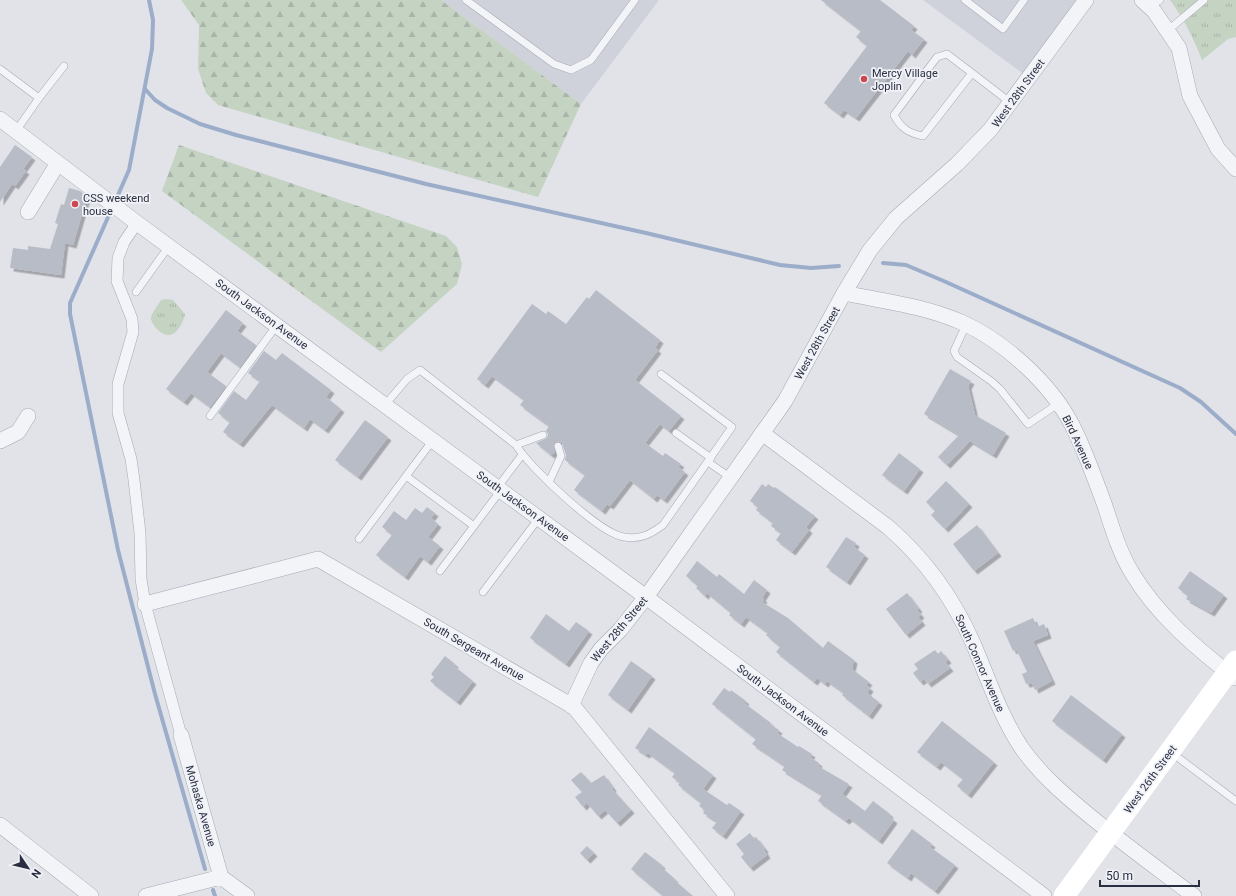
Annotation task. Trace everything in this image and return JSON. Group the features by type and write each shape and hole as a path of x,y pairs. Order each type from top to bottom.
{"main road":[{"name":"West 26th Street","path":"1064,896 1110,832 1233,670"}],"street":[{"name":"West 28th Street","path":"571,706 591,663 601,649 620,630 646,597 785,401 844,293 870,250 896,218 957,164 990,130 1012,103 1086,0"},
{"path":"1150,2 1179,48 1190,96 1218,149 1236,169"},
{"name":"South Jackson Avenue","path":"0,119 137,223 646,597 1044,896"},
{"path":"28,212 58,163"},
{"path":"137,223 124,242 118,258 117,281 132,319 133,332 131,346 118,384 118,413 133,473 140,534 141,579 145,604 181,735"},
{"name":"Bird Avenue","path":"844,293 908,306 966,325 992,340 1021,362 1036,377 1072,424 1083,447 1124,558 1139,584 1162,614 1177,628 1233,670"},
{"path":"0,441 18,432 28,416"},
{"name":"South Connor Avenue","path":"762,433 888,527 920,557 949,596 960,615 1005,719 1022,748 1059,790 1110,832 1194,896"},
{"name":"South Sergeant Avenue","path":"145,604 318,559 571,706 727,896"},
{"name":"Mohaska Avenue","path":"181,735 221,877"},
{"path":"0,825 91,896"},
{"path":"146,896 221,877 247,896"}],"lane":[{"path":"466,0 554,64 571,70 591,60 635,0"},
{"path":"965,0 1003,29 1024,0"},
{"path":"1167,31 1204,0"},
{"path":"972,73 923,136 910,134 900,125 894,115 937,57 947,54 1012,103"},
{"path":"16,131 64,66"},
{"path":"0,69 40,98"},
{"path":"136,292 169,246"},
{"path":"210,416 277,325"},
{"path":"966,325 954,350 957,357 991,381 1028,424 1058,404"},
{"path":"385,405 406,379 420,370 516,445 522,455 555,489 610,532 622,537 638,538 653,533 664,525 732,427 662,374"},
{"path":"676,433 731,478"},
{"path":"516,445 543,435"},
{"path":"359,539 433,440"},
{"path":"549,482 561,456 558,446"},
{"path":"440,572 474,526 522,455"},
{"path":"406,476 474,526"},
{"path":"483,592 539,518"},
{"path":"1170,752 1236,801"}],"shaded area":[{"path":"441,0 659,0 581,104"},
{"path":"923,0 1086,0 1029,78"}],"green space":[{"path":"181,0 441,0 581,104 538,197 218,105 206,93 198,69 199,25"},
{"path":"1170,0 1236,0 1236,37 1228,39 1202,60 1196,44 1180,14"},
{"path":"179,145 446,236 457,247 462,264 457,284 381,352 162,191"},
{"path":"161,300 173,300 185,314 182,324 175,333 169,335 163,334 157,329 151,320 154,310"}],"building":[{"name":"Mercy Village Joplin","path":"821,0 880,0 914,26 911,30 924,39 912,55 908,51 856,118 844,110 840,115 824,103 867,46 856,37 861,31"},
{"path":"15,145 32,157 23,169 26,171 15,186 12,184 0,202 0,167"},
{"path":"69,188 80,191 87,197 73,245 65,243 61,275 10,268 13,248 28,250 28,246 50,249 58,224 55,223 61,204 64,205"},
{"path":"596,290 660,340 655,348 658,350 635,380 681,416 669,431 660,424 645,443 663,456 665,453 681,464 678,467 685,472 664,500 657,495 654,499 630,480 610,506 607,504 602,511 574,490 585,475 565,460 566,455 562,443 559,441 554,443 555,452 551,455 536,443 547,438 548,434 546,431 549,426 520,405 524,400 492,376 485,385 477,379 532,304 546,314 548,311 566,324 587,297 589,299"},
{"path":"226,310 243,323 237,331 256,345 240,367 221,353 207,372 226,386 210,407 191,393 184,402 166,389"},
{"path":"264,351 276,360 282,353 331,390 326,397 341,409 325,430 310,419 304,428 272,405 240,444 223,432 230,422 218,413 234,391 246,400 260,381 248,373"},
{"path":"950,369 971,381 968,386 975,415 1006,433 993,455 970,441 947,465 938,457 959,435 924,414"},
{"path":"365,420 388,437 358,477 335,460"},
{"path":"899,453 920,469 904,491 882,475"},
{"path":"946,481 969,504 945,529 931,515 935,511 926,502"},
{"path":"762,484 766,487 768,484 774,488 775,487 815,516 806,527 809,530 792,552 776,540 781,533 771,526 773,523 756,510 758,507 750,501"},
{"path":"427,507 435,513 431,518 438,524 428,537 440,546 428,562 420,556 405,577 376,555 392,535 382,527 394,511 406,520 415,508 422,513"},
{"path":"977,525 998,553 974,571 953,544"},
{"path":"846,537 856,543 854,547 865,555 847,582 826,567"},
{"path":"697,561 717,577 719,574 744,594 754,580 767,590 762,598 764,599 762,602 788,618 823,648 828,641 854,660 852,669 869,682 866,685 870,688 867,693 879,702 869,716 842,695 844,693 827,681 825,684 817,678 814,682 776,652 780,647 766,635 768,633 746,617 741,624 729,615 731,613 707,593 705,596 696,588 698,586 686,576"},
{"path":"1190,571 1224,595 1211,613 1186,599 1188,596 1178,588"},
{"path":"907,593 919,609 917,610 921,615 918,617 922,622 906,635 886,609"},
{"path":"546,614 569,631 576,622 589,631 566,664 530,638"},
{"path":"1033,618 1037,627 1044,624 1048,635 1033,641 1052,681 1035,690 1032,683 1026,684 1022,674 1027,672 1016,649 1013,651 1004,631"},
{"path":"935,650 938,654 941,651 948,660 945,662 950,668 928,684 924,679 920,682 913,673 918,669 914,664"},
{"path":"445,656 455,664 454,666 473,681 457,702 430,681 434,677 431,674"},
{"path":"631,661 652,676 628,710 608,695"},
{"path":"724,688 730,692 731,690 746,701 744,703 779,730 777,733 798,747 799,746 812,754 810,757 819,763 818,766 849,784 842,794 865,811 873,801 890,814 889,816 894,820 879,841 849,818 846,821 818,801 822,795 782,770 785,766 752,744 756,739 712,704"},
{"path":"1071,695 1122,734 1103,760 1052,721"},
{"path":"942,721 994,762 968,795 957,786 963,779 941,762 937,767 917,752"},
{"path":"649,727 713,775 703,789 727,805 729,803 741,811 723,836 712,828 717,822 703,813 705,810 699,806 701,803 678,785 680,783 672,777 675,773 648,753 646,755 635,748"},
{"path":"581,772 591,783 604,775 613,788 612,789 631,810 617,823 605,810 598,816 587,803 583,807 575,797 582,792 571,780"},
{"path":"912,829 932,844 930,847 955,865 935,891 911,873 908,878 887,863"},
{"path":"750,833 754,839 756,837 765,849 764,850 767,855 750,868 741,857 744,854 736,844"},
{"path":"587,846 594,853 587,860 580,853"},
{"path":"645,852 662,865 661,867 675,879 674,880 693,896 663,896 631,869"}],"waterway":[{"path":"118,195 129,170 152,49 153,20 149,0"},
{"path":"145,89 155,100 167,108 200,124 236,135 426,184 646,233 780,265 811,268 839,266"},
{"path":"109,215 70,303 70,314 118,550 155,694 205,869"},
{"path":"883,263 906,265 1180,388 1201,402 1236,434"},
{"path":"213,890 215,896"}],"place":[{"name":"Mercy Village Joplin","path":"864,79"},
{"name":"CSS weekend house","path":"75,204"}]}
